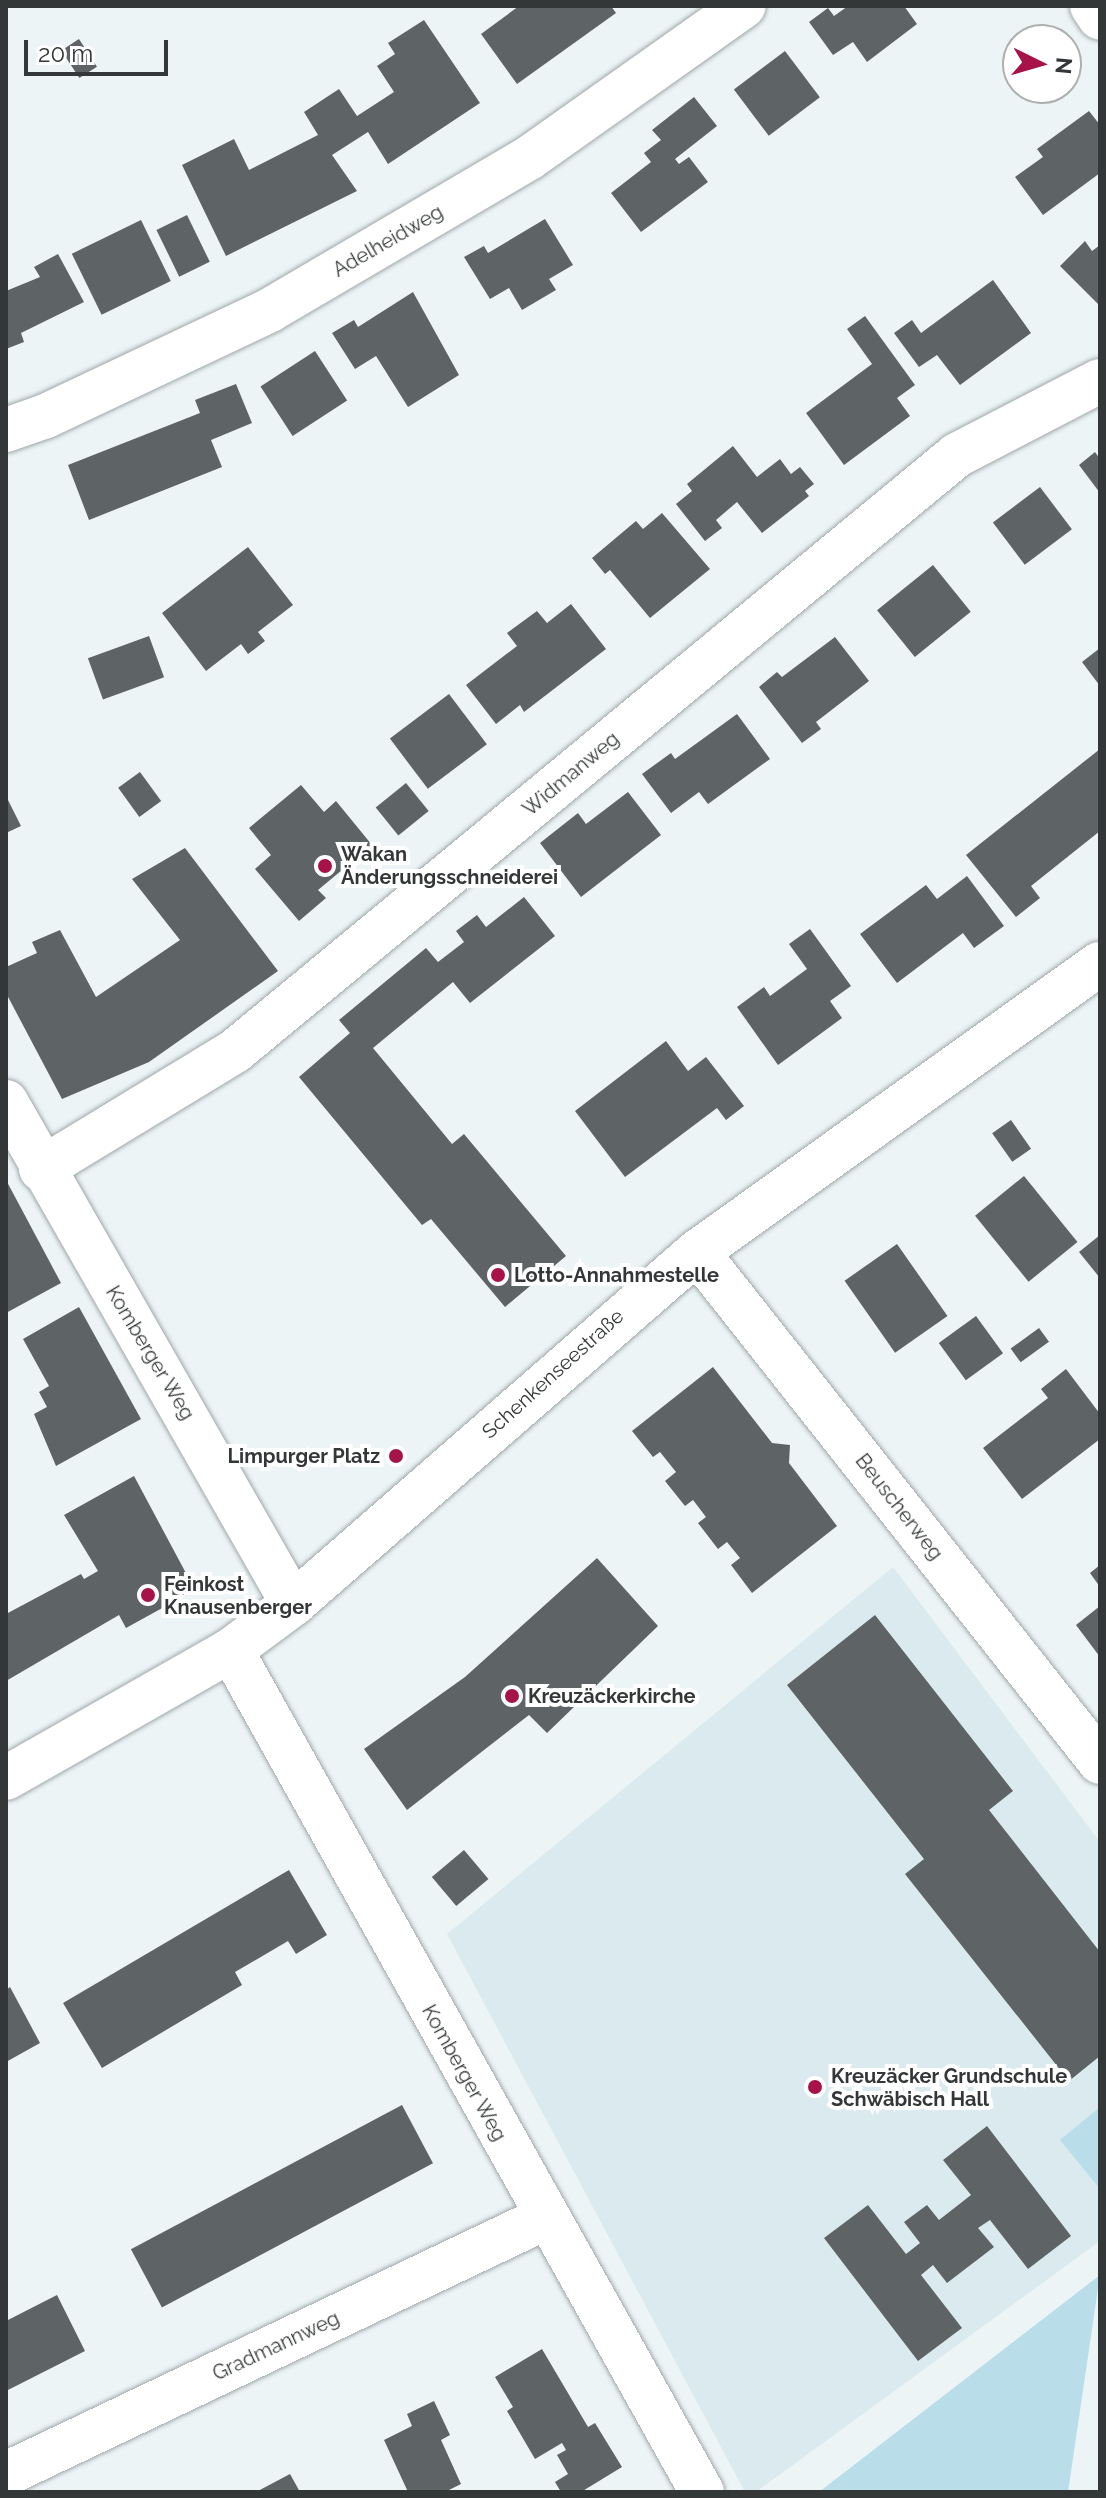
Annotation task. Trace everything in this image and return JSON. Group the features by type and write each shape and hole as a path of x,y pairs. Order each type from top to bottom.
{"street":[{"name":"Adelheidweg","path":"6,430 46,416 270,310 529,158 744,6"},
{"path":"1092,6 1100,18"},
{"name":"Widmanweg","path":"41,1169 235,1051 957,455 1100,381"},
{"name":"Schenkenseestraße","path":"6,1778 231,1650 293,1604 697,1252 1100,964"},
{"name":"Komberger Weg","path":"6,1102 41,1169 293,1604"},
{"name":"Beuscherweg","path":"697,1252 1100,1762"},
{"name":"Komberger Weg","path":"231,1650 545,2218 702,2492"},
{"name":"Gradmannweg","path":"6,2474 545,2218"}],"shaded area":[{"name":"Kreuzäcker Grundschule Schwäbisch Hall","path":"893,1567 1100,1842 1100,2241 756,2492 745,2492 447,1934"},
{"path":"1100,2107 1100,2189 1060,2140"},
{"path":"1100,2275 1068,2492 819,2492"}],"building":[{"path":"519,6 611,6 616,13 517,84 481,34"},
{"path":"848,6 904,6 917,24 867,62 853,42 833,55 809,22 828,8 834,16"},
{"path":"424,20 480,103 388,164 368,132 332,155 357,191 226,256 182,165 234,139 249,170 318,135 304,112 339,89 357,116 394,92 377,66 395,54 388,43"},
{"path":"79,39 97,67 79,78 61,50"},
{"path":"785,51 820,97 769,136 734,90"},
{"path":"694,97 717,126 675,159 679,164 689,157 708,182 641,232 611,193 651,162 644,153 661,140 652,130"},
{"path":"1089,111 1100,125 1100,173 1043,215 1015,177 1043,157 1037,149"},
{"path":"187,215 210,262 179,277 156,230"},
{"path":"545,219 573,265 549,279 556,290 522,310 509,288 490,299 464,257 484,246 488,253"},
{"path":"141,220 171,281 102,315 72,254"},
{"path":"1085,241 1092,251 1100,245 1100,306 1060,266"},
{"path":"58,254 84,302 21,333 24,342 6,349 6,291 40,277 34,267"},
{"path":"993,280 1031,333 960,385 937,355 919,367 894,333 912,320 921,333"},
{"path":"413,292 459,375 408,407 376,356 355,369 332,333 354,320 358,327"},
{"path":"865,316 915,385 897,398 910,416 844,465 806,413 872,364 847,329"},
{"path":"315,351 347,400 293,436 260,386"},
{"path":"236,384 252,423 211,440 222,467 89,520 68,465 200,413 195,400"},
{"path":"733,446 757,477 780,459 791,474 800,467 814,484 805,491 809,496 762,533 737,502 716,520 722,528 705,541 676,504 692,491 687,484"},
{"path":"1095,452 1100,459 1100,493 1079,465"},
{"path":"1040,487 1072,529 1025,565 993,523"},
{"path":"662,513 710,569 650,618 610,570 605,574 592,558 636,521 643,529"},
{"path":"248,547 293,605 258,632 265,641 248,654 241,644 206,671 162,613"},
{"path":"933,565 971,612 915,657 877,610"},
{"path":"571,604 606,649 524,712 520,705 496,724 466,685 517,646 507,633 537,611 547,623"},
{"path":"149,636 164,677 103,700 88,658"},
{"path":"835,637 869,681 816,722 821,729 802,743 759,687 777,672 782,677"},
{"path":"1100,648 1100,686 1082,662"},
{"path":"449,694 487,744 428,789 390,739"},
{"path":"737,714 770,759 708,804 699,792 671,813 642,774 671,753 675,759"},
{"path":"1100,749 1100,831 1031,886 1040,898 1016,917 966,855"},
{"path":"140,772 161,801 139,817 118,788"},
{"path":"406,783 429,811 398,836 376,808"},
{"path":"301,785 324,812 336,801 372,845 318,890 326,898 299,921 255,869 271,855 249,828"},
{"path":"628,792 661,835 581,897 540,843 578,813 586,824"},
{"path":"6,796 21,826 6,833"},
{"path":"185,848 278,971 149,1062 62,1099 6,993 6,967 37,953 32,942 60,930 96,997 180,940 132,879"},
{"path":"967,876 1004,926 974,948 963,933 897,983 860,934 926,885 937,899"},
{"path":"524,897 555,936 470,1003 453,982 373,1048 452,1144 464,1134 566,1256 505,1307 431,1219 422,1225 299,1077 350,1033 339,1020 426,948 438,962 464,942 456,931 477,915 486,927"},
{"path":"810,929 851,986 830,1001 842,1018 778,1065 737,1007 764,987 770,996 807,969 789,944"},
{"path":"666,1041 688,1071 706,1057 744,1106 726,1120 717,1108 625,1177 575,1111"},
{"path":"1011,1120 1031,1149 1012,1162 992,1133"},
{"path":"1024,1176 1077,1242 1029,1282 975,1216"},
{"path":"6,1180 61,1283 6,1313"},
{"path":"1100,1235 1100,1278 1079,1252"},
{"path":"897,1244 947,1316 895,1353 845,1281"},
{"path":"79,1307 141,1419 56,1466 34,1414 47,1407 39,1392 49,1386 23,1339"},
{"path":"976,1316 1003,1353 966,1380 939,1343"},
{"path":"1039,1328 1049,1342 1021,1362 1011,1349"},
{"path":"713,1367 772,1443 790,1445 789,1463 837,1526 752,1593 731,1565 740,1558 727,1542 718,1549 698,1523 706,1517 693,1500 685,1506 665,1481 676,1472 660,1452 653,1457 632,1431"},
{"path":"1066,1369 1100,1414 1100,1439 1022,1499 983,1448 1048,1398 1041,1389"},
{"path":"134,1476 195,1590 126,1628 119,1615 6,1681 6,1614 81,1574 84,1579 98,1571 64,1515"},
{"name":"Kreuzäckerkirche","path":"597,1558 658,1626 547,1733 529,1715 407,1810 364,1749 465,1677"},
{"path":"1100,1565 1100,1587 1090,1573"},
{"path":"1100,1606 1100,1657 1076,1625"},
{"path":"875,1615 1013,1791 989,1810 1100,1952 1100,2056 1069,2081 905,1874 924,1859 787,1685"},
{"path":"464,1850 488,1879 456,1906 432,1877"},
{"path":"289,1870 327,1935 296,1954 288,1941 235,1972 242,1985 102,2068 63,2003"},
{"path":"10,1987 40,2043 6,2062 6,1990"},
{"path":"402,2105 433,2163 162,2307 131,2249"},
{"path":"987,2126 1071,2236 1028,2269 990,2220 978,2228 994,2247 947,2283 933,2265 921,2275 962,2328 918,2361 824,2238 868,2205 906,2254 920,2243 904,2222 927,2205 939,2220 971,2195 943,2160"},
{"path":"57,2295 85,2351 6,2391 6,2321"},
{"path":"542,2349 588,2427 595,2423 622,2467 581,2492 561,2492 555,2482 568,2474 557,2455 566,2450 562,2443 535,2459 507,2411 513,2407 495,2377"},
{"path":"434,2401 450,2435 441,2440 461,2484 445,2492 408,2492 384,2440 412,2426 407,2414"},
{"path":"290,2474 300,2492 256,2492"}],"place":[{"name":"Wakan Änderungsschneiderei","path":"325,866"},
{"name":"Lotto-Annahmestelle","path":"498,1275"},
{"name":"Limpurger Platz","path":"396,1456"},
{"name":"Feinkost Knausenberger","path":"148,1595"},
{"name":"Kreuzäckerkirche","path":"512,1696"},
{"name":"Kreuzäcker Grundschule Schwäbisch Hall","path":"815,2087"}]}
